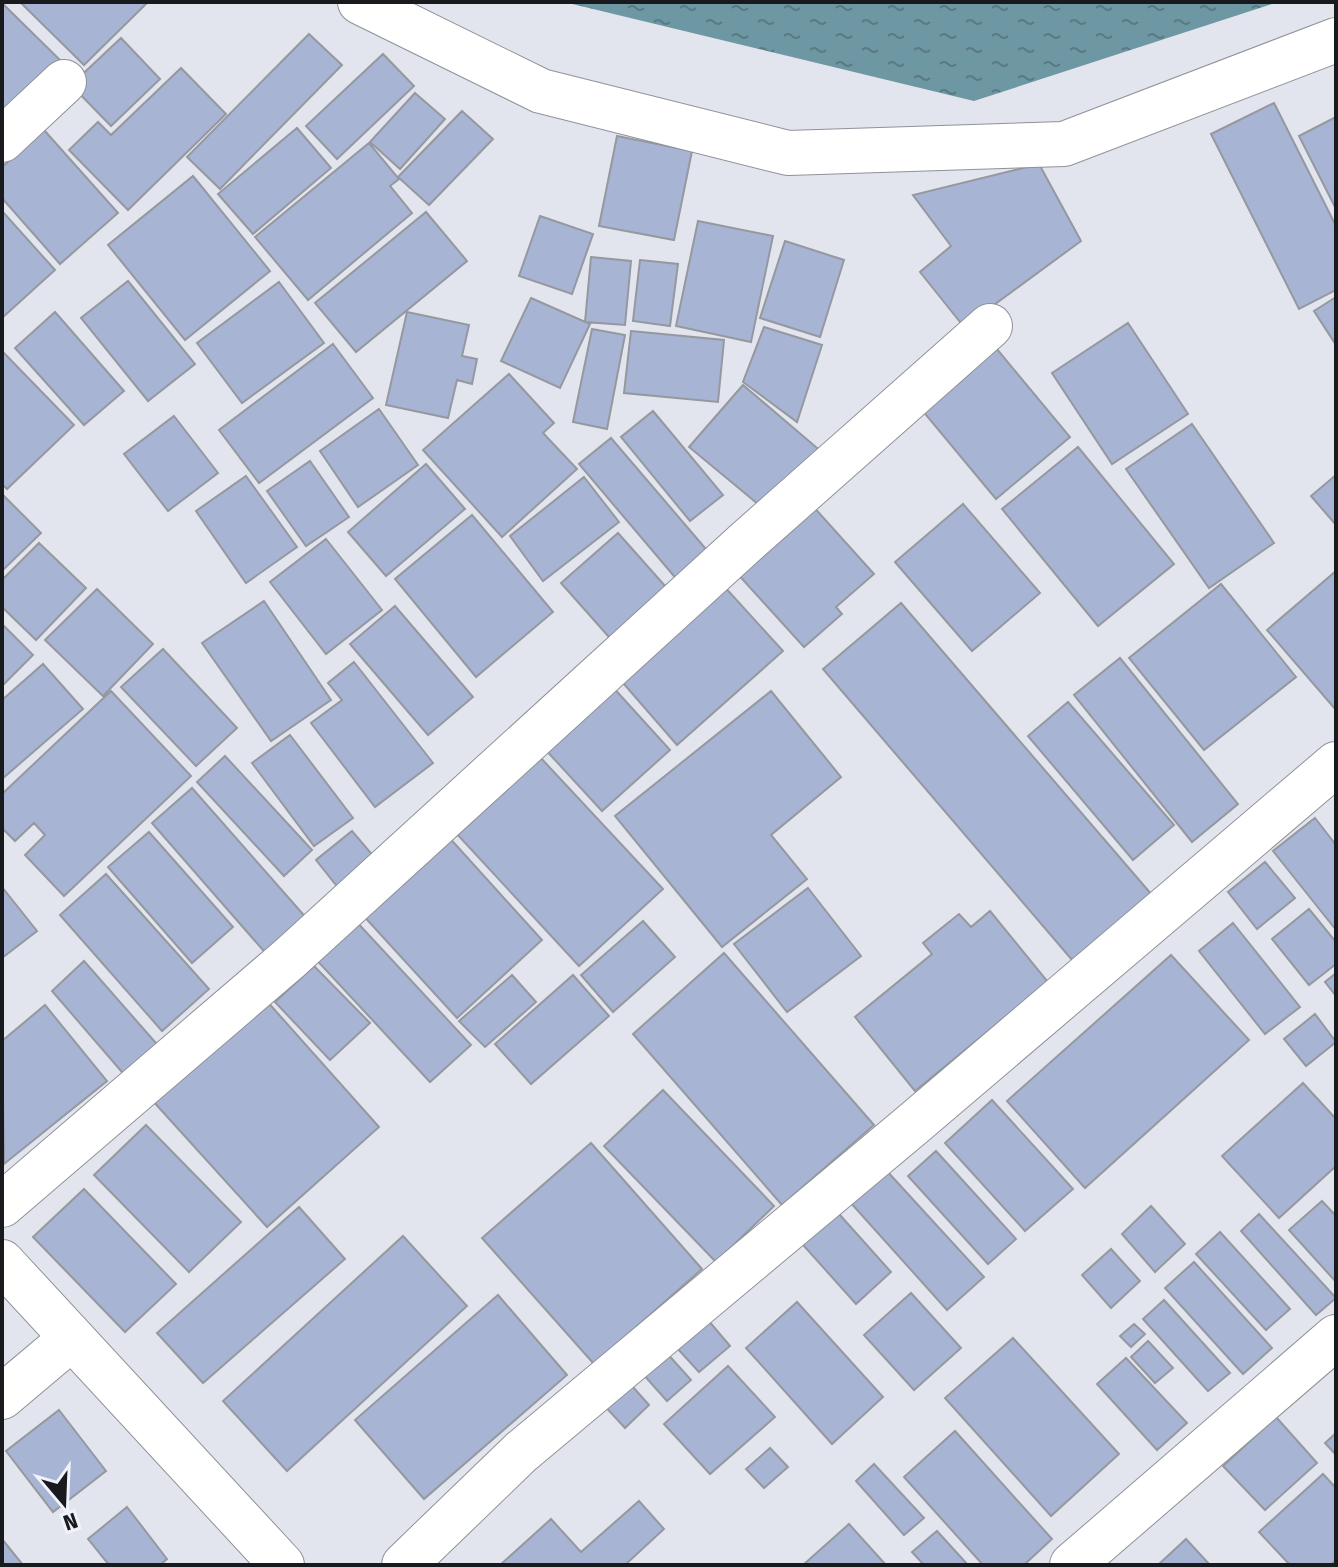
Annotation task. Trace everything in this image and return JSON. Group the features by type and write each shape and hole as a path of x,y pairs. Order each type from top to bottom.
{"street":[{"path":"360,2 541,91 788,153 1064,144 1336,40"},
{"path":"2,140 64,82"},
{"path":"2,1205 290,958 745,543 990,326"},
{"path":"404,1565 521,1452 1336,764"},
{"path":"2,1262 282,1565"},
{"path":"1072,1565 1336,1337"},
{"path":"2,1397 72,1338"}],"water":[{"path":"564,2 1278,2 974,101"}],"building":[{"path":"20,2 148,2 84,65"},
{"path":"2,3 63,63 2,122"},
{"path":"309,34 342,65 220,189 187,157"},
{"path":"121,38 160,79 111,126 71,85"},
{"path":"383,54 414,86 337,159 306,126"},
{"path":"181,68 226,114 128,210 69,150 98,122 111,135"},
{"path":"415,93 445,119 400,169 370,142"},
{"path":"1274,103 1336,226 1336,290 1299,309 1211,134"},
{"path":"462,111 493,139 429,205 398,177"},
{"path":"1336,117 1336,209 1299,136"},
{"path":"297,128 331,168 253,234 218,194"},
{"path":"44,130 118,213 60,264 2,198 2,167"},
{"path":"617,136 692,151 674,240 599,226"},
{"path":"369,143 399,179 390,186 412,213 308,300 255,237"},
{"path":"1039,164 1081,241 964,327 920,272 951,246 913,195"},
{"path":"193,176 270,271 185,340 108,245"},
{"path":"2,211 55,270 2,318"},
{"path":"426,212 467,261 356,352 315,303"},
{"path":"540,216 593,234 572,294 519,276"},
{"path":"698,221 773,236 751,342 676,326"},
{"path":"785,241 844,260 820,337 760,318"},
{"path":"591,257 631,261 625,325 585,322"},
{"path":"640,260 678,264 670,326 633,321"},
{"path":"128,281 195,364 148,401 81,318"},
{"path":"279,282 324,343 242,403 197,343"},
{"path":"1336,297 1336,345 1314,311"},
{"path":"531,298 590,324 560,388 501,361"},
{"path":"55,312 124,391 84,425 15,348"},
{"path":"407,312 469,325 462,356 477,359 472,384 457,380 448,418 386,405"},
{"path":"1128,323 1188,414 1112,464 1052,373"},
{"path":"764,327 822,345 797,422 743,382"},
{"path":"592,329 625,335 607,429 573,422"},
{"path":"631,331 724,340 718,402 624,393"},
{"path":"991,342 1070,437 996,499 916,403"},
{"path":"333,344 373,398 259,483 219,430"},
{"path":"2,351 74,425 7,489 2,484"},
{"path":"509,374 554,423 543,433 577,469 502,537 423,450"},
{"path":"743,385 823,453 770,514 689,447"},
{"path":"379,409 418,465 358,507 320,451"},
{"path":"653,411 723,495 690,521 621,437"},
{"path":"174,416 218,473 168,511 124,454"},
{"path":"1192,424 1274,543 1209,588 1126,469"},
{"path":"611,438 711,555 679,582 579,464"},
{"path":"1078,447 1174,564 1098,626 1002,509"},
{"path":"310,461 349,517 306,546 267,491"},
{"path":"426,464 465,509 386,576 348,532"},
{"path":"1336,475 1336,525 1311,496"},
{"path":"246,476 297,547 246,583 196,511"},
{"path":"584,477 619,522 543,581 510,536"},
{"path":"2,494 41,533 2,571"},
{"path":"811,504 874,574 836,607 842,614 804,647 735,571"},
{"path":"963,504 1040,593 972,651 895,562"},
{"path":"472,515 553,612 476,677 395,579"},
{"path":"618,533 674,596 617,646 561,583"},
{"path":"326,539 382,610 326,654 270,582"},
{"path":"39,543 86,588 36,640 2,607 2,580"},
{"path":"1336,571 1336,710 1267,630"},
{"path":"722,584 783,651 677,745 617,676"},
{"path":"1221,584 1296,677 1204,750 1129,658"},
{"path":"97,589 153,644 103,696 45,640"},
{"path":"264,601 331,700 271,741 202,643"},
{"path":"901,603 1152,895 1073,961 823,669"},
{"path":"395,606 473,697 428,735 350,644"},
{"path":"2,624 33,655 2,686"},
{"path":"163,649 237,728 196,766 121,687"},
{"path":"1120,658 1238,804 1192,842 1074,695"},
{"path":"354,662 433,763 375,807 311,723 342,700 328,683"},
{"path":"43,664 83,709 2,779 2,700"},
{"path":"610,684 670,750 602,811 543,747"},
{"path":"111,691 191,776 64,896 25,855 45,835 34,823 15,841 2,828 2,794"},
{"path":"771,691 841,777 771,835 807,879 722,947 615,816"},
{"path":"1068,702 1174,825 1133,860 1028,736"},
{"path":"290,735 353,818 314,846 252,763"},
{"path":"225,756 312,850 284,876 197,782"},
{"path":"539,756 663,889 579,966 456,833"},
{"path":"192,788 309,921 269,957 152,823"},
{"path":"1315,818 1336,845 1336,930 1273,851"},
{"path":"352,831 381,865 344,895 316,860"},
{"path":"149,832 233,927 192,963 108,867"},
{"path":"446,834 542,940 457,1018 360,912"},
{"path":"1265,862 1295,898 1257,929 1228,892"},
{"path":"106,874 209,989 162,1031 60,915"},
{"path":"2,887 37,931 2,958"},
{"path":"808,888 861,956 787,1012 734,944"},
{"path":"1309,909 1336,942 1336,964 1309,985 1272,939"},
{"path":"990,911 1048,982 915,1091 855,1017 932,954 923,943 959,914 971,927"},
{"path":"353,918 471,1045 430,1082 312,955"},
{"path":"643,921 675,957 613,1012 581,975"},
{"path":"1233,923 1300,1007 1265,1034 1199,951"},
{"path":"724,953 874,1125 782,1205 633,1034"},
{"path":"1171,955 1249,1040 1085,1188 1007,1101"},
{"path":"84,961 162,1050 128,1079 52,991"},
{"path":"314,966 370,1023 330,1060 275,1002"},
{"path":"1336,973 1336,996 1325,982"},
{"path":"512,975 536,1002 485,1047 459,1021"},
{"path":"573,975 609,1016 531,1084 495,1044"},
{"path":"265,999 379,1127 267,1227 152,1100"},
{"path":"45,1005 107,1081 4,1164 2,1041"},
{"path":"1315,1014 1336,1042 1306,1066 1284,1039"},
{"path":"1303,1083 1336,1119 1336,1166 1279,1218 1222,1156"},
{"path":"663,1090 774,1206 716,1262 604,1146"},
{"path":"992,1100 1073,1189 1025,1231 945,1143"},
{"path":"146,1125 241,1222 189,1272 94,1175"},
{"path":"591,1143 702,1269 594,1364 482,1238"},
{"path":"936,1151 1016,1239 988,1264 908,1176"},
{"path":"886,1170 984,1277 947,1310 850,1202"},
{"path":"84,1189 176,1284 125,1332 33,1237"},
{"path":"1322,1201 1336,1216 1336,1282 1289,1230"},
{"path":"831,1205 891,1272 856,1304 796,1237"},
{"path":"1151,1206 1185,1244 1155,1272 1122,1234"},
{"path":"299,1207 345,1259 203,1383 157,1333"},
{"path":"1259,1214 1336,1298 1316,1315 1241,1231"},
{"path":"1220,1232 1290,1309 1266,1330 1196,1254"},
{"path":"403,1236 467,1306 287,1471 223,1401"},
{"path":"1111,1249 1140,1281 1111,1308 1082,1275"},
{"path":"1194,1262 1272,1348 1243,1374 1165,1288"},
{"path":"911,1293 961,1348 914,1390 864,1335"},
{"path":"498,1295 567,1375 424,1499 355,1420"},
{"path":"1164,1300 1230,1373 1208,1391 1143,1319"},
{"path":"797,1302 883,1397 832,1444 746,1348"},
{"path":"708,1320 730,1346 699,1372 677,1348"},
{"path":"1134,1324 1145,1334 1131,1347 1120,1336"},
{"path":"1013,1338 1119,1454 1051,1516 945,1398"},
{"path":"1148,1341 1173,1368 1155,1383 1131,1357"},
{"path":"665,1351 691,1380 667,1401 642,1373"},
{"path":"1126,1358 1187,1423 1157,1450 1097,1384"},
{"path":"728,1366 775,1417 710,1474 664,1424"},
{"path":"625,1378 649,1405 625,1428 600,1401"},
{"path":"59,1410 106,1471 53,1512 6,1451"},
{"path":"1276,1417 1317,1463 1265,1510 1223,1466"},
{"path":"955,1431 1052,1539 1024,1565 983,1565 904,1477"},
{"path":"1336,1433 1336,1455 1325,1443"},
{"path":"770,1448 788,1467 764,1488 746,1469"},
{"path":"874,1464 924,1518 904,1535 856,1481"},
{"path":"1323,1474 1336,1488 1336,1560 1330,1565 1290,1565 1259,1532"},
{"path":"639,1501 664,1529 625,1565 500,1565 551,1519 581,1552"},
{"path":"127,1507 167,1559 160,1565 109,1565 88,1539"},
{"path":"849,1524 886,1565 803,1565"},
{"path":"937,1531 968,1565 924,1565 912,1552"},
{"path":"2,1539 23,1565 2,1565"},
{"path":"1186,1539 1210,1565 1158,1565"}]}
